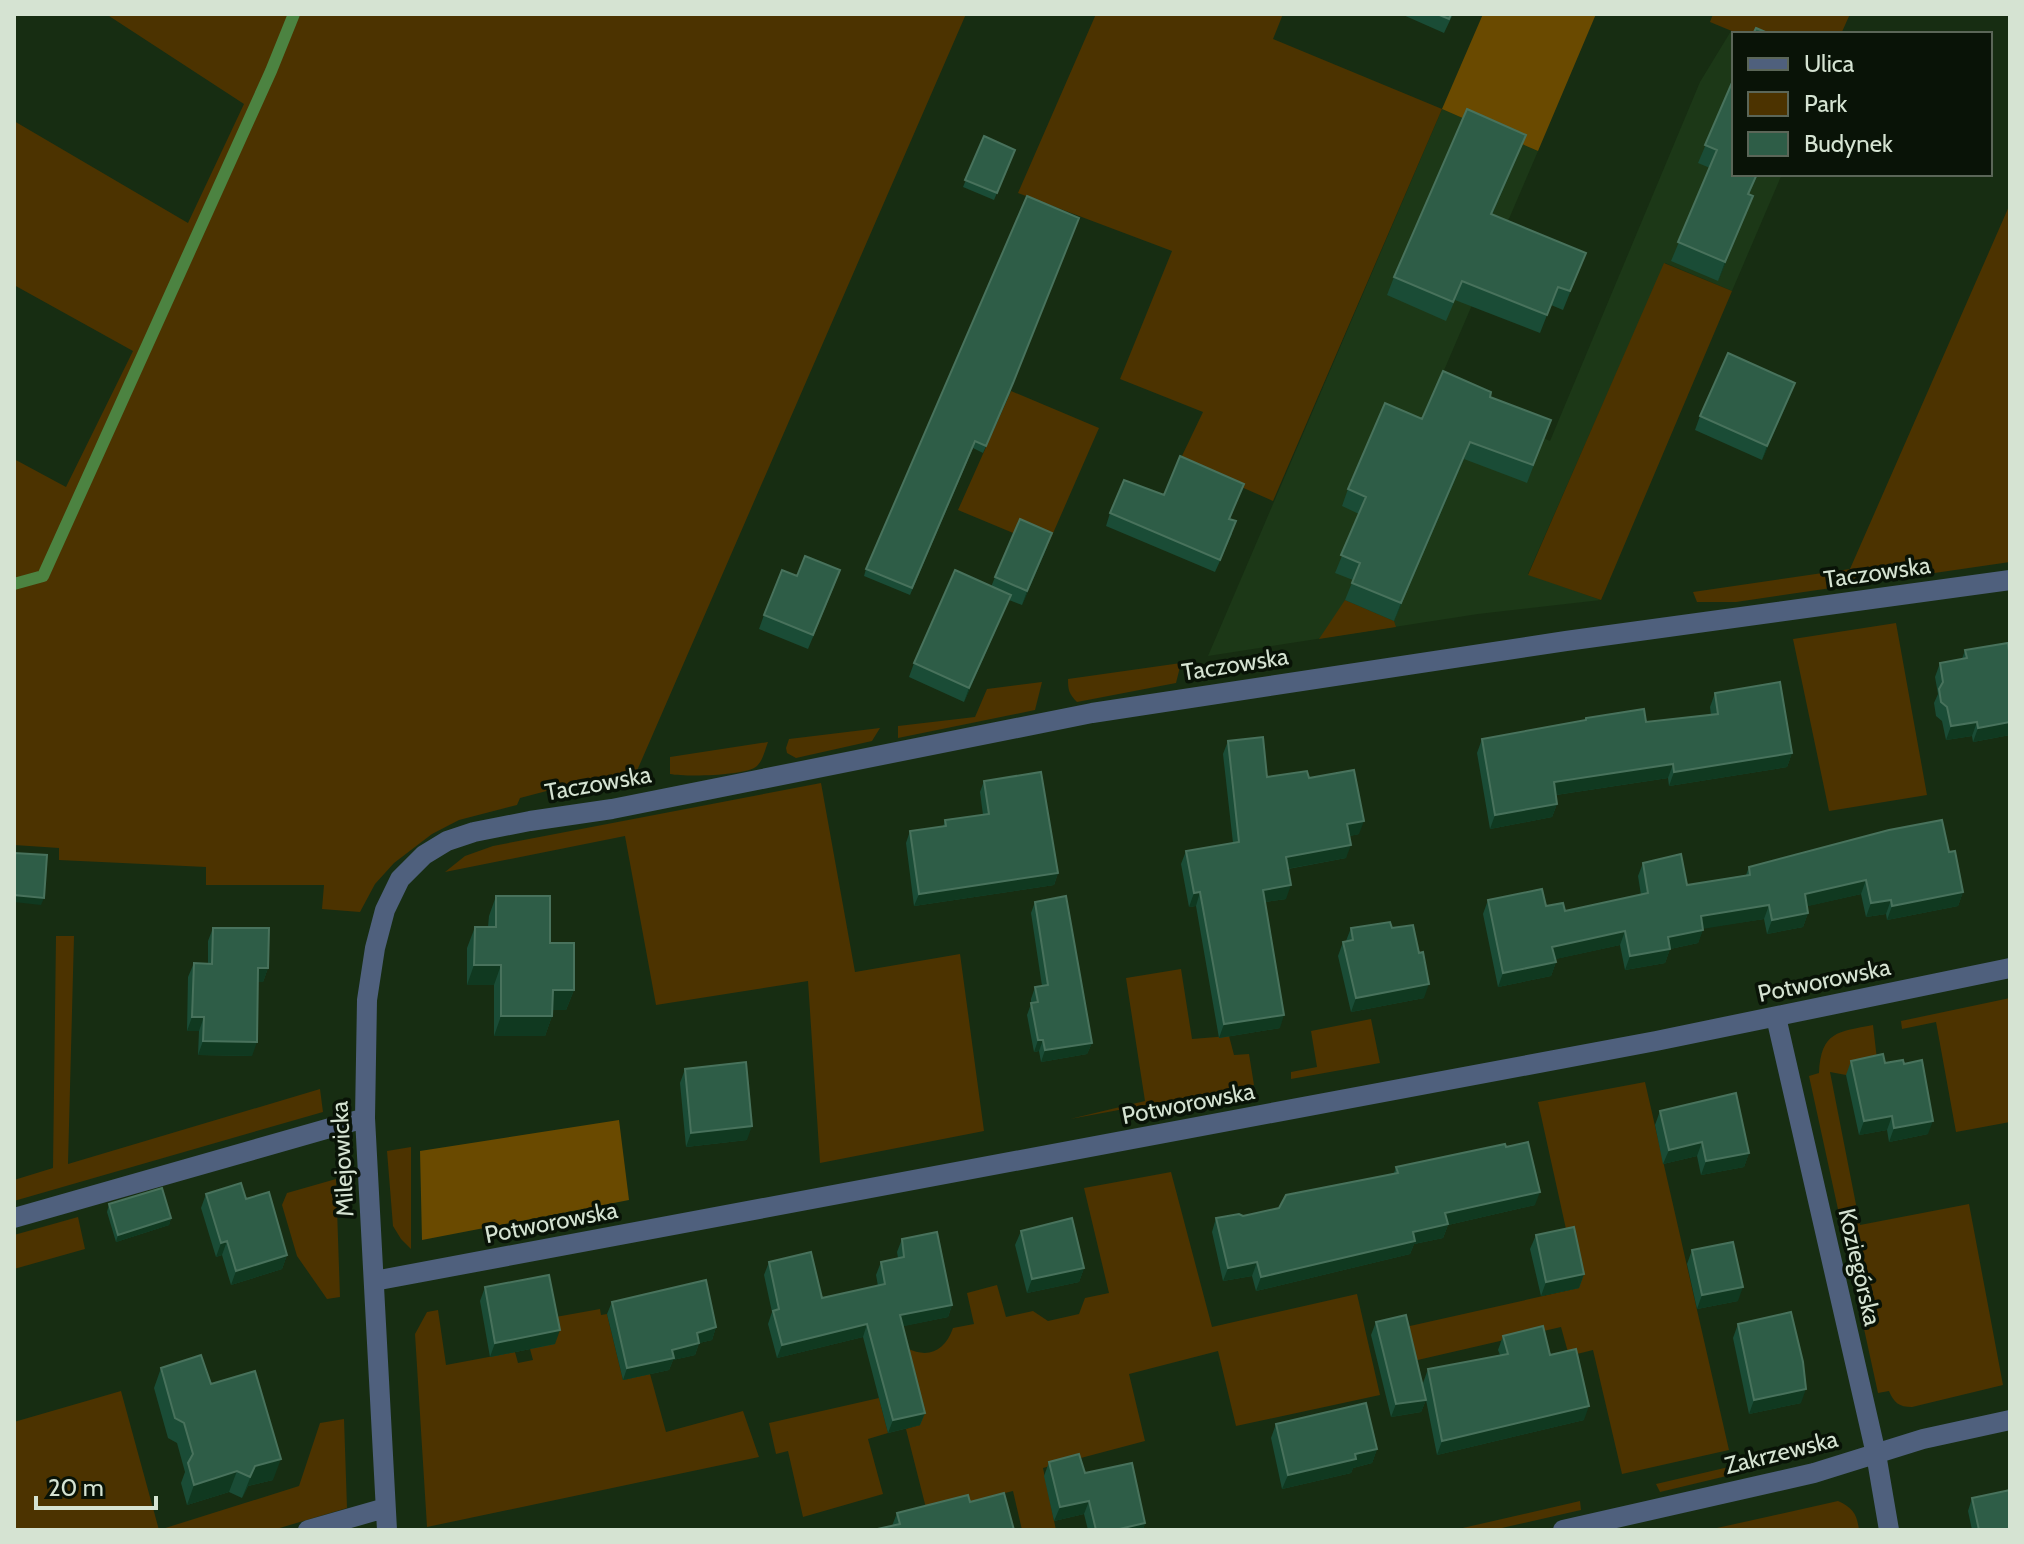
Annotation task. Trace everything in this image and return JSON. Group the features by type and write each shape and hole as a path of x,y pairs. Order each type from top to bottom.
{"street":[{"name":"Taczowska","path":"474,832 612,809 1108,710 1566,641 2010,580"},
{"name":"Milejowicka","path":"387,1530 365,1118 367,1000 385,910 400,879 424,855 447,841 474,832"},
{"name":"Potworowska","path":"374,1281 1656,1041 2010,968"},
{"name":"Koziegórska","path":"1776,1017 1876,1454 1889,1530"},
{"path":"14,1218 365,1118"},
{"name":"Zakrzewska","path":"1563,1530 1814,1473 1923,1439 2010,1420"},
{"path":"308,1530 385,1508"}],"shaded area":[{"path":"1483,14 1596,14 1538,151 1442,109"},
{"path":"1731,31 1734,32 1732,176 1781,176 1732,291 1665,263 1528,574 1601,600 1478,614 1208,656 1442,109 1538,151 1436,389 1550,441 1700,82"},
{"path":"619,1120 629,1200 422,1240 420,1151"}],"green space":[{"path":"106,14 966,14 636,773 600,777 520,798 517,805 459,820 432,834 394,863 375,884 360,912 322,909 324,885 206,885 206,867 59,860 59,848 14,845 14,459 66,487 133,351 14,285 14,121 188,223 244,104"},
{"path":"1096,14 1283,14 1273,39 1442,109 1273,501 1180,460 1203,412 1120,379 1172,251 1018,193"},
{"path":"1713,14 1850,14 1842,32 1734,32 1710,22"},
{"path":"2010,204 2010,562 1736,602 1697,602 1693,592 1850,569"},
{"path":"1664,263 1732,291 1601,600 1528,575"},
{"path":"1011,391 1099,428 1047,547 958,510"},
{"path":"1345,600 1394,621 1396,627 1319,639"},
{"path":"1896,623 1927,795 1829,811 1793,639"},
{"path":"1181,663 1176,683 1077,702 1069,689 1068,679"},
{"path":"1042,682 1035,710 898,738 898,726 975,717 987,689"},
{"path":"880,728 872,741 796,758 787,753 789,739"},
{"path":"768,742 761,761 751,769 715,775 670,774 670,757"},
{"path":"821,783 855,972 960,954 984,1131 820,1163 808,981 656,1005 625,836 445,872 465,856 493,846"},
{"path":"56,936 74,936 68,1164 320,1089 323,1112 14,1201 14,1180 53,1168"},
{"path":"1181,969 1192,1039 1229,1036 1234,1055 1249,1054 1254,1085 1070,1119 1145,1101 1126,978"},
{"path":"2010,998 2010,1122 1956,1132 1936,1022 1902,1029 1901,1021"},
{"path":"1371,1019 1380,1063 1291,1079 1291,1072 1317,1067 1311,1031"},
{"path":"1873,1025 1878,1068 1846,1075 1830,1072 1860,1225 1969,1204 2003,1385 1912,1407 1898,1404 1889,1391 1878,1393 1809,1076 1819,1073 1823,1049 1834,1036"},
{"path":"1645,1082 1729,1450 1622,1474 1593,1350 1569,1356 1561,1327 1409,1362 1401,1328 1579,1288 1538,1102"},
{"path":"411,1147 411,1249 393,1226 387,1151"},
{"path":"1171,1172 1212,1327 1357,1294 1380,1395 1236,1426 1218,1351 1129,1374 1145,1441 1043,1468 1056,1530 1022,1530 1013,1491 927,1512 906,1429 920,1425 907,1348 922,1353 935,1351 950,1336 953,1328 974,1324 967,1293 997,1285 1006,1317 1033,1311 1048,1321 1079,1314 1085,1298 1109,1293 1084,1188"},
{"path":"336,1179 340,1297 327,1299 297,1256 282,1205 287,1193"},
{"path":"78,1217 85,1249 14,1269 14,1235"},
{"path":"600,1309 601,1315 607,1314 623,1380 650,1374 666,1432 743,1411 759,1457 427,1527 415,1334 427,1312 438,1310 446,1365 515,1352 518,1363 533,1360 530,1349 550,1318"},
{"path":"121,1391 159,1530 14,1530 14,1422"},
{"path":"879,1398 888,1433 868,1439 883,1494 803,1517 788,1451 776,1454 769,1423"},
{"path":"344,1419 347,1508 273,1530 159,1530 299,1486 320,1423"},
{"path":"1733,1466 1735,1474 1660,1492 1656,1484"},
{"path":"1580,1501 1581,1510 1493,1530 1454,1530"},
{"path":"1838,1501 1853,1512 1859,1530 1708,1530"}],"building":[{"path":"1732,83 1732,176 1756,176 1748,194 1753,196 1725,262 1678,242 1717,150 1705,145"},
{"path":"1467,109 1526,135 1491,214 1586,253 1570,291 1558,287 1547,315 1462,281 1453,302 1394,277"},
{"path":"984,136 1015,150 997,193 965,180"},
{"path":"1027,196 1079,218 986,446 975,441 912,588 866,569"},
{"path":"1728,353 1795,383 1767,446 1700,416"},
{"path":"1443,371 1491,392 1490,397 1551,420 1533,465 1470,442 1401,603 1352,583 1360,563 1341,555 1366,497 1348,489 1385,403 1422,419"},
{"path":"1180,456 1244,484 1229,519 1236,521 1220,560 1110,513 1124,480 1164,495"},
{"path":"1020,519 1052,533 1027,591 995,577"},
{"path":"805,556 840,570 813,635 764,615 782,570 797,576"},
{"path":"955,570 1011,595 969,688 914,663"},
{"path":"2008,643 2010,722 1978,728 1977,722 1951,726 1947,707 1941,702 1939,689 1943,682 1940,663 1967,658 1965,650"},
{"path":"1780,682 1792,753 1674,772 1673,764 1554,782 1557,804 1495,815 1482,739 1644,709 1646,722 1718,714 1715,693"},
{"path":"1263,737 1267,777 1307,771 1309,778 1354,770 1364,821 1347,824 1351,845 1286,857 1291,885 1263,890 1284,1015 1224,1024 1200,892 1194,893 1186,851 1239,842 1228,741"},
{"path":"1041,772 1058,873 919,894 910,831 946,826 945,820 989,814 984,781"},
{"path":"1942,820 1949,852 1955,851 1963,892 1892,906 1891,900 1871,903 1866,880 1805,894 1808,913 1772,920 1769,905 1701,916 1703,930 1668,937 1670,949 1630,956 1625,931 1552,947 1556,962 1503,973 1488,900 1542,889 1546,906 1563,903 1565,911 1648,893 1643,863 1681,854 1687,885 1750,875 1749,867 1889,830"},
{"path":"14,853 47,855 44,898 14,895"},
{"path":"496,896 550,896 550,943 574,943 574,990 553,990 552,1016 501,1016 501,965 474,965 475,927 496,927"},
{"path":"1066,896 1092,1043 1045,1050 1043,1040 1038,1040 1031,1003 1038,1002 1035,987 1048,985 1035,902"},
{"path":"1390,922 1392,928 1413,925 1419,953 1423,952 1429,984 1356,998 1343,942 1353,940 1351,928"},
{"path":"213,928 269,928 268,968 258,968 257,1042 203,1041 204,1017 192,1017 194,963 212,964"},
{"path":"1883,1054 1885,1063 1903,1060 1904,1064 1922,1060 1933,1121 1894,1128 1892,1116 1864,1121 1851,1061"},
{"path":"746,1062 752,1126 691,1133 685,1069"},
{"path":"1736,1093 1749,1153 1706,1161 1702,1142 1669,1150 1660,1111"},
{"path":"1528,1142 1540,1192 1445,1213 1448,1224 1413,1232 1415,1241 1261,1277 1257,1262 1228,1268 1216,1218 1279,1208 1286,1195 1398,1173 1396,1167"},
{"path":"241,1183 246,1199 269,1192 287,1255 236,1271 227,1241 221,1243 206,1194"},
{"path":"162,1188 171,1218 118,1235 109,1204"},
{"path":"1072,1218 1084,1268 1032,1279 1021,1231"},
{"path":"1574,1227 1584,1274 1546,1282 1536,1235"},
{"path":"937,1232 952,1305 900,1315 925,1413 893,1420 867,1324 782,1345 773,1311 779,1309 769,1262 811,1252 822,1298 885,1284 881,1262 904,1257 902,1239"},
{"path":"1733,1242 1743,1287 1702,1295 1692,1250"},
{"path":"549,1275 560,1330 495,1343 485,1287"},
{"path":"706,1280 716,1327 697,1333 699,1343 672,1350 674,1358 627,1368 612,1302"},
{"path":"1791,1312 1806,1389 1754,1400 1738,1324"},
{"path":"1406,1315 1426,1400 1396,1404 1376,1322"},
{"path":"1543,1326 1550,1355 1576,1349 1589,1406 1442,1441 1428,1369 1508,1354 1503,1336"},
{"path":"201,1355 211,1384 255,1371 281,1459 255,1466 250,1477 237,1471 194,1485 188,1463 193,1454 184,1423 175,1418 161,1368"},
{"path":"1366,1403 1377,1449 1355,1454 1356,1459 1288,1475 1276,1424"},
{"path":"1079,1454 1085,1473 1132,1463 1145,1523 1115,1530 1096,1530 1089,1501 1060,1507 1049,1462"},
{"path":"2010,1490 2010,1530 1979,1530 1972,1498"},
{"path":"1004,1493 1014,1530 873,1530 900,1524 897,1513 968,1495 970,1502"}],"waterway":[{"path":"14,584 43,576 294,14"}]}
